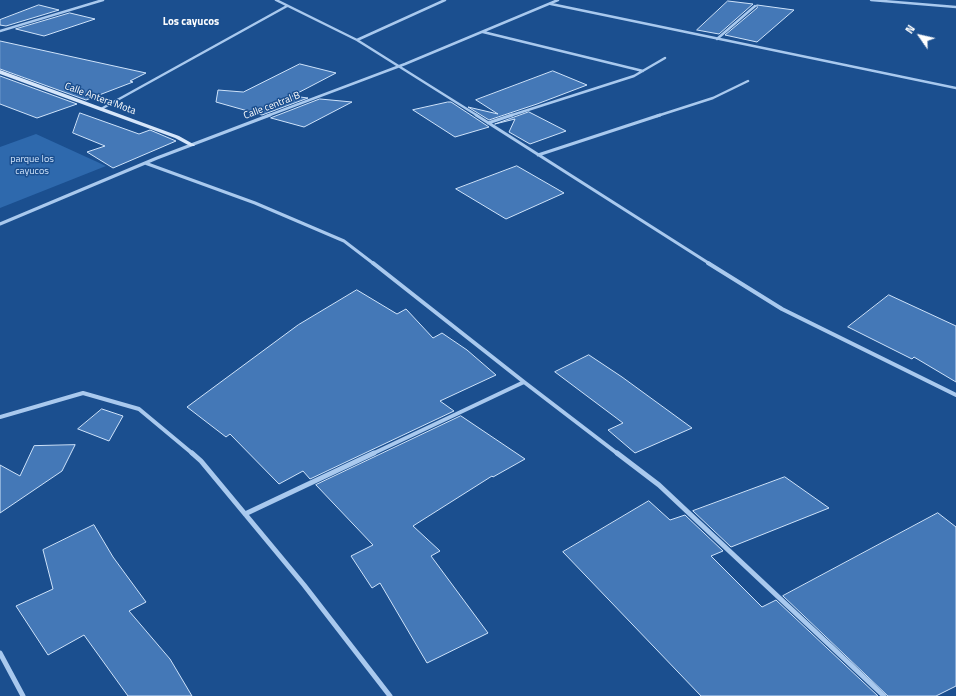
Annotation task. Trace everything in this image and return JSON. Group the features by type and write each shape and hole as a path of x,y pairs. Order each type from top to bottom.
{"street":[{"path":"0,31 103,0"},
{"path":"276,0 357,40 782,309 956,395"},
{"path":"357,40 445,0"},
{"name":"Calle central B","path":"0,224 192,145 405,64 558,0"},
{"path":"871,0 956,7"},
{"path":"551,4 956,88"},
{"path":"101,109 287,6"},
{"path":"717,39 755,6"},
{"path":"483,32 643,71"},
{"path":"488,123 634,76 665,58"},
{"name":"Calle Antera Mota","path":"0,72 177,137 192,145"},
{"path":"538,155 713,98 748,81"},
{"path":"145,164 255,203 344,241 526,384 659,485 884,696"},
{"path":"245,514 524,382 526,384"},
{"path":"0,417 9,413 83,393 139,409 202,461 304,585 390,696"},
{"path":"0,653 23,696"}],"green space":[{"name":"parque los cayucos","path":"36,134 106,166 0,208 0,147"}],"building":[{"path":"728,1 753,4 719,34 697,30"},
{"path":"39,5 59,10 6,26 0,25 0,20"},
{"path":"757,5 794,10 757,42 725,35 757,8"},
{"path":"70,13 95,19 44,36 16,29"},
{"path":"0,41 146,73 130,81 133,82 86,100 0,69"},
{"path":"300,64 336,73 292,96 308,98 262,115 216,102 218,90 243,92"},
{"path":"553,71 587,85 489,120 468,107 498,114 476,100"},
{"path":"0,76 77,104 37,118 0,104"},
{"path":"320,99 352,102 304,127 271,118"},
{"path":"451,102 489,127 455,137 413,110"},
{"path":"529,112 566,131 530,144 509,132 515,119 495,124"},
{"path":"80,113 139,134 150,130 176,141 113,168 87,152 105,146 73,133"},
{"path":"517,166 564,193 506,219 456,189"},
{"path":"357,290 397,314 406,309 433,338 442,333 467,350 496,375 440,401 454,411 310,479 303,471 279,484 230,434 226,437 187,407 298,325"},
{"path":"889,295 956,326 956,382 914,357 912,359 848,327"},
{"path":"589,355 692,428 635,453 608,430 623,423 555,372"},
{"path":"102,409 123,416 109,441 78,429"},
{"path":"461,416 525,459 493,477 492,476 413,526 440,551 431,556 488,633 427,663 380,583 372,588 351,556 373,545 316,485"},
{"path":"75,445 62,471 0,513 0,465 20,476 34,446"},
{"path":"785,477 829,508 731,547 693,511"},
{"path":"649,501 670,520 685,515 723,551 711,556 762,607 776,600 878,696 701,696 563,552"},
{"path":"938,513 956,527 956,686 936,696 888,696 783,596"},
{"path":"94,525 113,557 146,602 129,611 170,659 192,696 128,696 84,635 48,655 16,606 53,589 43,550"}],"district":[{"name":"Los cayucos","path":"191,22"}]}
